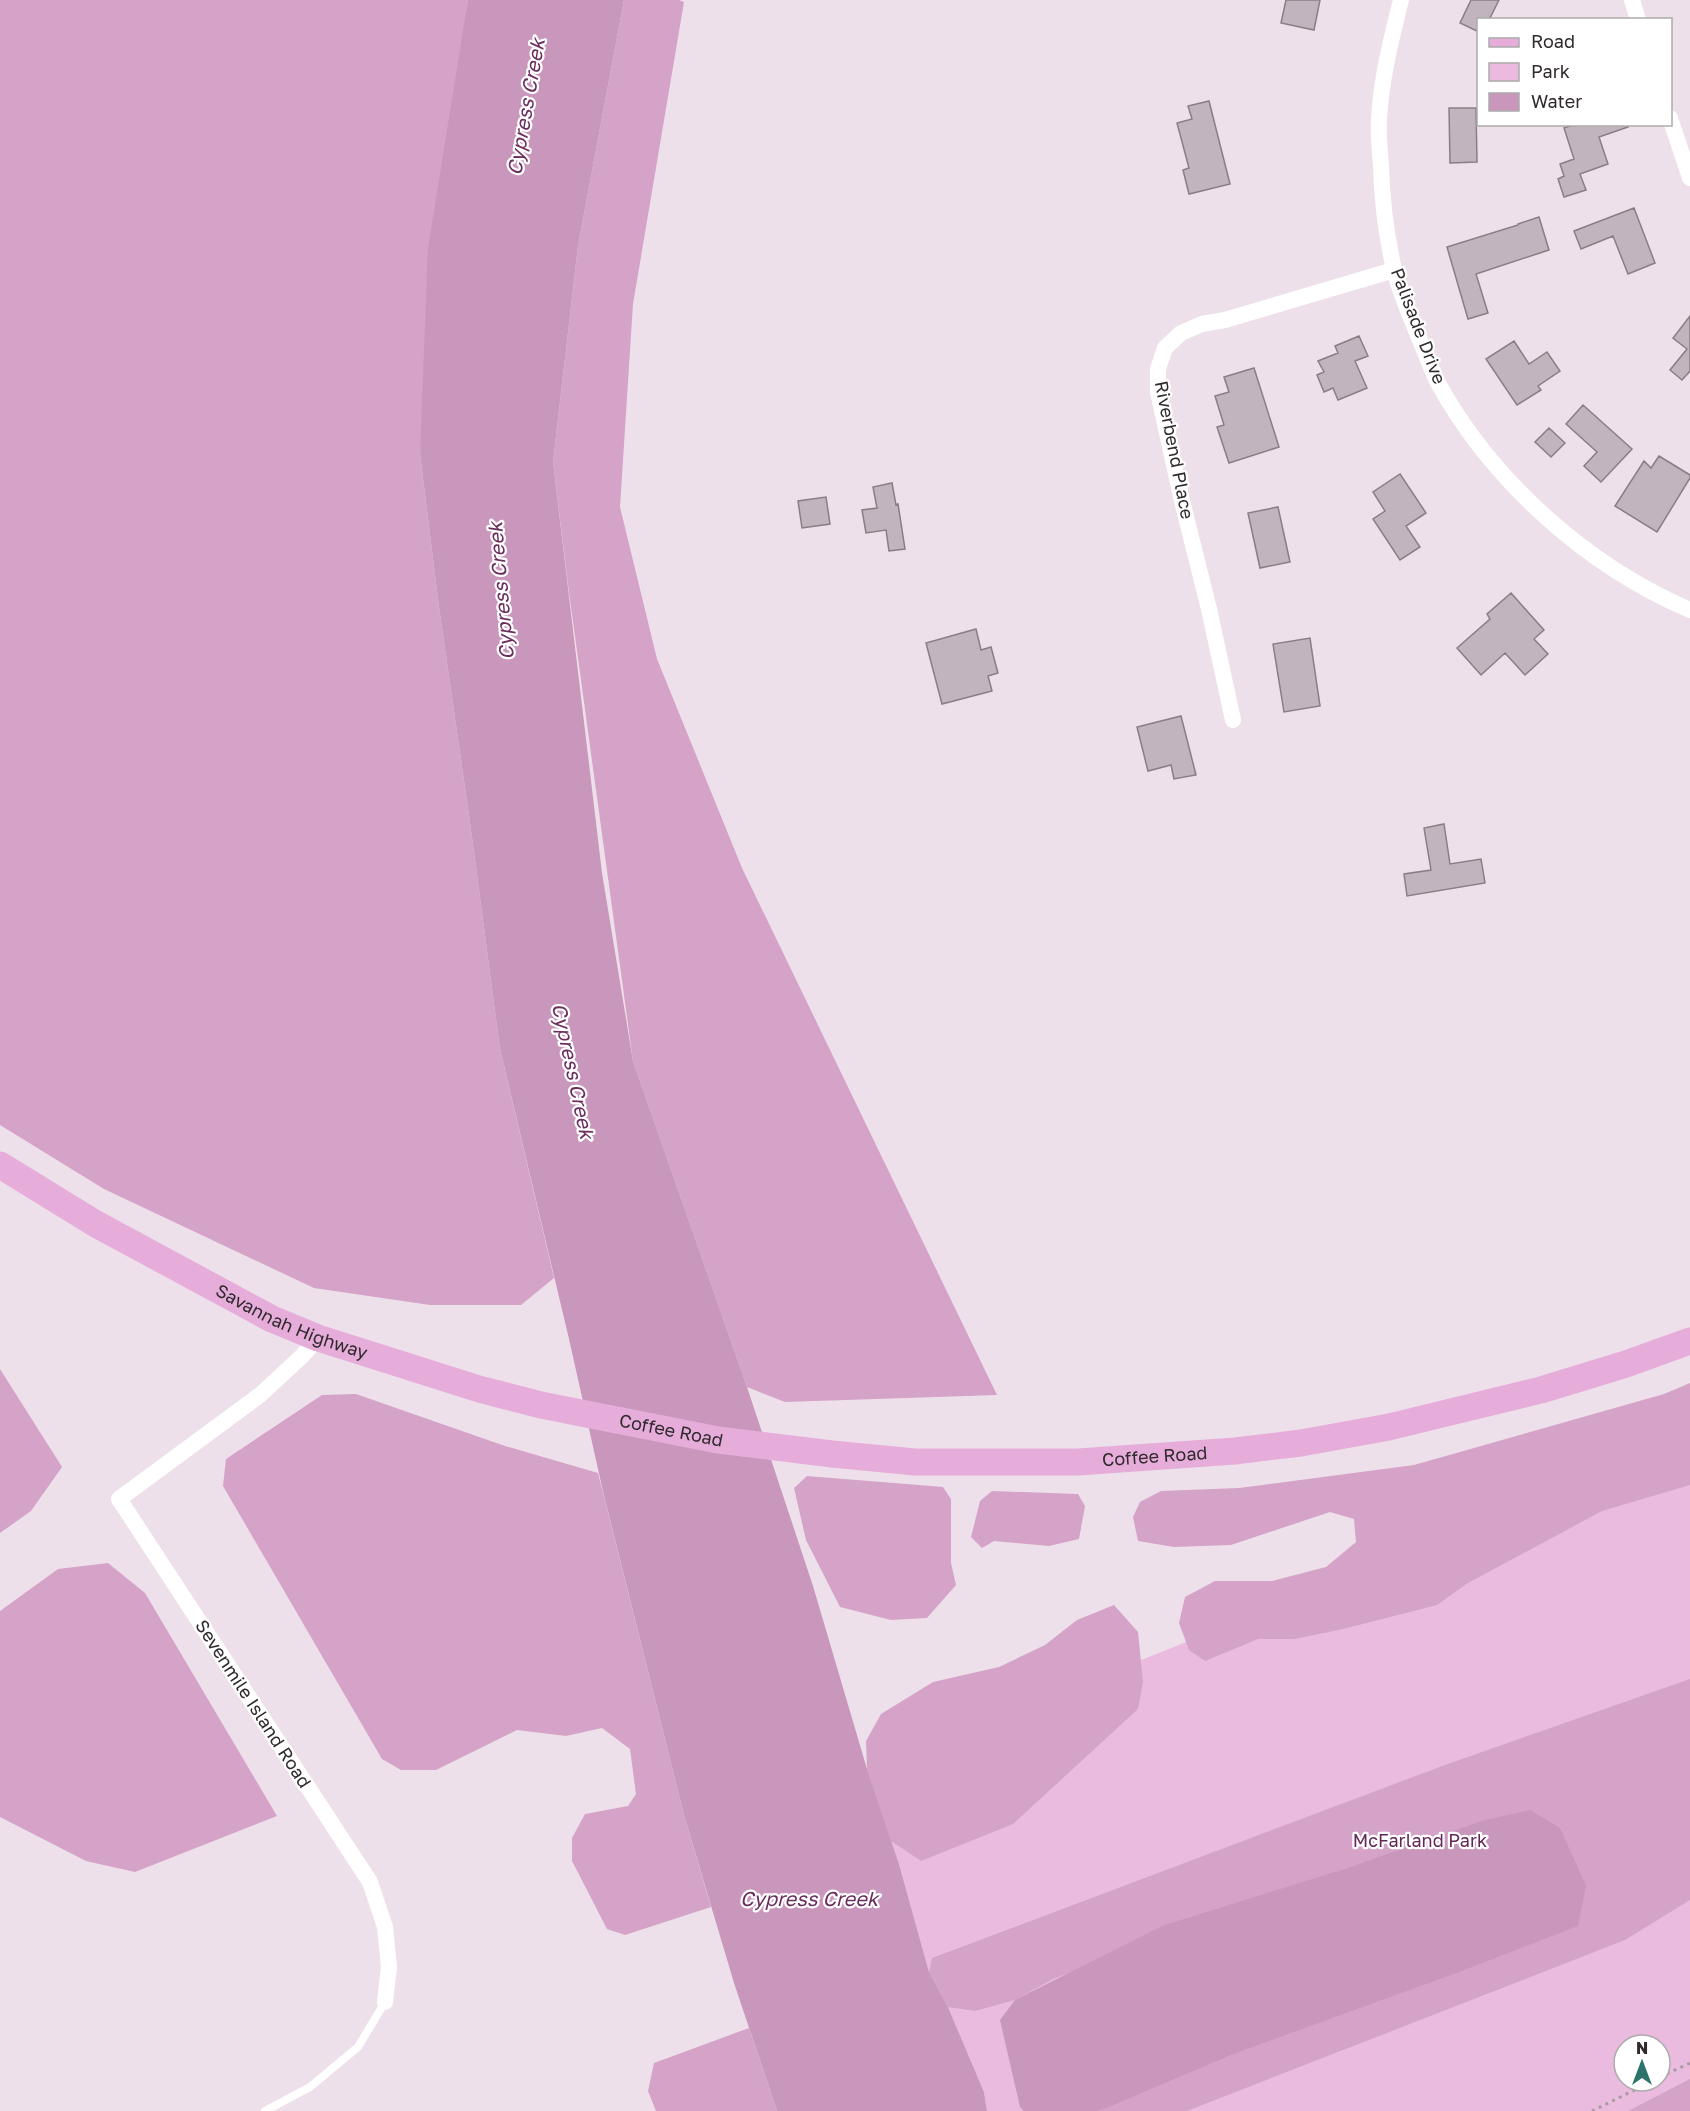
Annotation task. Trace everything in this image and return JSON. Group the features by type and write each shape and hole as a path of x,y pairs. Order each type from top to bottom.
{"main road":[{"name":"Savannah Highway","path":"0,1165 96,1224 272,1318 318,1338 479,1389 608,1419"},
{"name":"Coffee Road","path":"608,1419 718,1440 915,1462 1078,1462 1235,1451 1301,1443 1389,1427 1541,1390 1690,1341"}],"street":[{"name":"Palisade Drive","path":"1401,0 1387,57 1379,122 1382,190 1394,270 1409,315 1438,382 1487,456 1548,520 1601,560 1639,584 1690,610"},
{"path":"1632,0 1637,18"},
{"path":"1672,121 1690,178"},
{"name":"Riverbend Place","path":"1233,720 1158,392 1158,369 1165,348 1181,333 1202,324 1225,320 1394,270"},
{"name":"Sevenmile Island Road","path":"318,1338 260,1395 119,1499 370,1882 385,1927 389,1967 385,2002"}],"lane":[{"name":"Sevenmile Island Road","path":"265,2111 310,2087 358,2047 385,2002"}],"path":[{"path":"1672,2072 1690,2063"},
{"path":"1592,2111 1629,2093"}],"green space":[{"path":"0,0 468,0 420,453 500,1049 554,1278 521,1305 430,1305 314,1288 104,1189 0,1125"},
{"path":"624,0 679,0 684,2 633,304 620,507 657,659 742,868 997,1395 785,1402 747,1387 633,1061 553,462 578,246"},
{"path":"0,1369 62,1467 31,1511 0,1533"},
{"path":"1690,1383 1690,1485 1602,1511 1468,1583 1437,1605 1295,1639 1258,1639 1205,1661 1189,1650 1179,1623 1185,1597 1215,1581 1272,1581 1326,1567 1356,1542 1354,1519 1330,1512 1231,1545 1174,1547 1138,1541 1133,1517 1140,1502 1161,1491 1239,1488 1414,1465 1664,1394"},
{"path":"356,1394 505,1446 598,1473 684,1815 711,1907 625,1935 607,1929 572,1861 572,1838 585,1814 628,1806 636,1794 630,1749 602,1728 566,1736 517,1730 436,1770 401,1770 382,1759 223,1486 226,1459 322,1395"},
{"name":"McFarland Park","path":"1690,1442 1690,2111 987,2111 984,2092 948,2007 929,1972 899,1864 867,1769"},
{"path":"807,1476 943,1487 951,1499 951,1563 956,1585 927,1618 891,1620 840,1607 806,1540 794,1488"},
{"path":"992,1491 1078,1494 1085,1506 1079,1539 1049,1546 994,1541 982,1548 971,1537 980,1501"},
{"path":"108,1563 145,1593 277,1816 135,1872 86,1861 0,1817 0,1611 58,1569"},
{"path":"1114,1605 1138,1632 1143,1682 1138,1709 1013,1824 921,1861 891,1841 867,1769 866,1741 881,1714 933,1682 999,1667 1045,1645 1077,1620"},
{"path":"1690,1679 1690,1900 1625,1940 1187,2111 1097,2111 1234,2054 1460,1972 1577,1926 1481,1821 1341,1870 1053,1979 1015,2000 975,2011 948,2007 929,1972 932,1958 1445,1765"},
{"path":"749,2028 777,2111 656,2111 648,2091 654,2063"},
{"path":"1690,2079 1690,2111 1628,2111 1663,2093 1672,2093 1672,2088"}],"water":[{"name":"Cypress Creek","path":"468,0 624,0 578,246 553,462 602,873 633,1061 747,1387 813,1586 867,1769 899,1864 929,1972 948,2007 984,2092 987,2111 777,2111 734,1983 684,1815 604,1496 500,1049 420,453 428,248"},
{"path":"1530,1810 1560,1828 1586,1886 1578,1926 1460,1972 1234,2054 1097,2111 1024,2111 1020,2107 1000,2020 1015,2000 1162,1926 1341,1870 1481,1821"}],"building":[{"path":"1286,0 1320,0 1314,30 1281,23"},
{"path":"1471,0 1499,0 1490,18 1477,18 1477,31 1460,23"},
{"path":"1209,101 1230,184 1189,194 1183,170 1189,168 1177,123 1192,119 1188,106"},
{"path":"1449,108 1476,108 1477,162 1450,163"},
{"path":"1570,126 1628,127 1599,137 1608,164 1580,174 1586,190 1564,197 1558,179 1564,176 1560,164 1574,159 1564,128"},
{"path":"1634,208 1655,263 1628,274 1613,236 1581,249 1574,231"},
{"path":"1539,217 1549,250 1476,274 1488,313 1468,319 1447,247"},
{"path":"1690,316 1690,371 1682,380 1670,370 1687,349 1673,338"},
{"path":"1359,336 1368,356 1355,361 1367,388 1338,400 1333,388 1324,392 1317,375 1324,372 1318,361 1338,353 1335,346"},
{"path":"1514,341 1529,364 1547,352 1560,371 1538,386 1541,390 1517,405 1486,359"},
{"path":"1254,368 1279,447 1229,463 1217,427 1224,425 1215,396 1229,392 1224,377"},
{"path":"1583,405 1632,449 1601,482 1584,466 1597,452 1566,424"},
{"path":"1549,428 1565,443 1551,457 1535,442"},
{"path":"1659,456 1690,475 1690,478 1657,532 1615,506 1644,461 1651,468"},
{"path":"1400,474 1426,513 1406,526 1420,547 1400,560 1373,519 1385,511 1373,492"},
{"path":"892,483 896,505 898,504 905,549 889,551 886,530 866,533 862,510 877,508 873,487"},
{"path":"826,497 830,524 802,528 798,501"},
{"path":"1278,507 1290,562 1260,568 1248,513"},
{"path":"1511,593 1544,630 1534,639 1548,654 1525,675 1505,653 1481,675 1457,648 1490,619 1487,614"},
{"path":"976,629 981,650 991,647 998,673 988,676 992,691 942,704 926,643"},
{"path":"1310,638 1320,706 1284,712 1273,644"},
{"path":"1181,716 1196,775 1174,779 1171,765 1148,771 1137,727"},
{"path":"1444,824 1450,864 1481,859 1485,883 1407,896 1404,874 1431,870 1424,828"}]}
